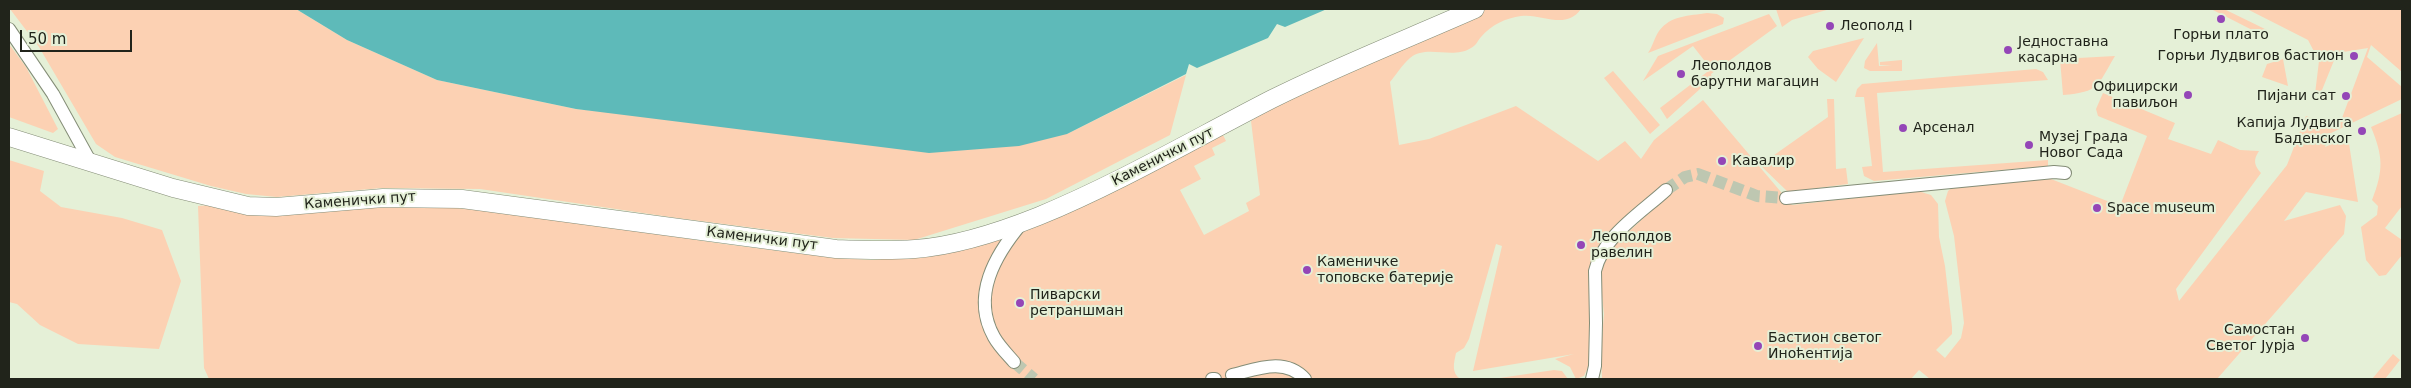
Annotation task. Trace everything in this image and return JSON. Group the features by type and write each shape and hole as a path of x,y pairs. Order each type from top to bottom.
{"main road":[{"name":"Каменички пут","path":"9,137 214,199 248,206 276,207 384,198 462,199 845,249 872,251 925,248 973,238 1064,206 1151,164 1249,111 1348,63 1475,9"}],"street":[{"path":"9,29 53,94 91,163"},
{"path":"1786,198 2044,172 2065,173"},
{"path":"1592,379 1596,350 1595,271 1597,260 1608,244 1666,190"},
{"path":"1014,362 994,337 985,312 985,290 991,268 1004,245 1023,222"},
{"path":"1232,375 1274,366 1284,366 1293,369 1305,379"}],"shaded area":[{"path":"10,9 296,9 347,40 437,80 576,109 645,116 1067,134 1186,75 1170,135 1046,199 914,240 833,238 677,218 480,189 382,188 277,197 246,194 211,186 115,157 96,144 39,47"},
{"path":"1487,9 1581,9 1568,19 1561,20 1529,16 1510,18 1489,29 1474,46 1464,51 1456,53 1424,52 1410,58 1390,82 1399,145 1429,139 1516,106 1598,161 1625,141 1641,159 1654,140 1703,100 1792,205 1918,191 1931,195 1938,204 1939,237 1945,266 1952,327 1952,334 1936,350 1945,358 1961,338 1964,323 1954,236 1945,201 1948,191 1954,186 2051,179 2120,206 2147,136 2098,116 2096,109 2103,93 2175,123 2168,139 2211,154 2218,140 2240,150 2259,151 2255,162 2261,173 2176,289 2179,301 2287,165 2306,116 2331,125 2343,120 2342,118 2368,48 2337,53 2320,95 2315,94 2319,61 2308,40 2247,9 2402,9 2402,72 2371,45 2367,57 2402,87 2402,99 2329,134 2325,147 2348,137 2358,202 2306,192 2284,221 2340,205 2346,216 2344,234 2217,379 1930,379 1919,370 1911,379 1602,379 1601,350 1604,314 1599,269 1606,253 1669,194 1663,187 1597,248 1589,272 1591,288 1590,363 1584,376 1576,379 1570,367 1555,359 1574,354 1473,371 1502,246 1496,244 1469,339 1464,348 1456,353 1454,370 1460,379 209,379 204,368 198,206 212,205 246,214 273,216 381,205 419,205 516,213 724,244 835,258 872,260 917,256 1161,167 1223,135 1226,141 1212,148 1215,155 1194,166 1201,179 1180,190 1204,235 1249,211 1246,203 1260,195 1251,121 1291,95"},
{"path":"1776,9 1830,9 1792,20 1782,27"},
{"path":"2211,9 2224,9 2267,30 2264,36"},
{"path":"1707,13 1717,14 1724,18 1723,24 1648,53 1659,31 1669,22 1681,17"},
{"path":"1769,14 1777,26 1711,74 1712,78 1667,119 1660,108 1711,69 1693,46 1643,81 1658,56"},
{"path":"1864,38 1836,82 1818,69 1808,57 1813,51"},
{"path":"1877,43 1879,66 1892,65 1880,65 1880,62 1902,60 1902,71 1870,71 1864,68 1865,61"},
{"path":"9,44 26,67 58,129 53,133 9,117"},
{"path":"2115,56 2096,86 2084,92 2063,95 2060,59"},
{"path":"2283,59 2288,86 2262,77 2267,64"},
{"path":"2036,69 2043,72 2048,80 1877,93 1883,172 2048,160 2048,166 1874,181 1864,176 1862,167 1872,166 1864,97 1855,97 1857,89 1862,84"},
{"path":"1613,71 1660,125 1650,134 1604,78"},
{"path":"1827,99 1834,99 1836,169 1846,168 1848,184 1788,192 1760,165 1828,117"},
{"path":"2402,113 2402,206 2385,228 2402,240 2402,255 2386,275 2379,276 2366,260 2361,227 2377,215 2378,206 2372,200 2379,180 2380,155 2371,127"},
{"path":"9,160 44,171 40,191 61,207 122,218 162,230 181,281 159,349 78,344 40,325 17,304 9,302"},
{"path":"2393,354 2400,360 2385,379 2372,379"},
{"path":"1554,370 1562,371 1568,379 1493,379"}],"water":[{"path":"296,9 1327,9 1285,27 1277,24 1268,38 1197,68 1189,64 1186,74 1067,134 1019,146 929,153 576,109 437,80 347,40"}],"tunnel":[{"path":"1666,190 1685,177 1698,174 1757,196 1786,198"},
{"path":"1014,362 1034,379"}],"place":[{"name":"Горњи плато","path":"2221,19"},
{"name":"Леополд I","path":"1830,26"},
{"name":"Једноставна касарна","path":"2008,50"},
{"name":"Горњи Лудвигов бастион","path":"2354,56"},
{"name":"Леополдов барутни магацин","path":"1681,74"},
{"name":"Официрски павиљон","path":"2188,95"},
{"name":"Пијани сат","path":"2346,96"},
{"name":"Арсенал","path":"1903,128"},
{"name":"Капија Лудвига Баденског","path":"2362,131"},
{"name":"Музеј Града Новог Сада","path":"2029,145"},
{"name":"Кавалир","path":"1722,161"},
{"name":"Space museum","path":"2097,208"},
{"name":"Леополдов равелин","path":"1581,245"},
{"name":"Каменичке топовске батерије","path":"1307,270"},
{"name":"Пиварски ретраншман","path":"1020,303"},
{"name":"Самостан Светог Јурја","path":"2305,338"},
{"name":"Бастион светог Иноћентија","path":"1758,346"}]}
